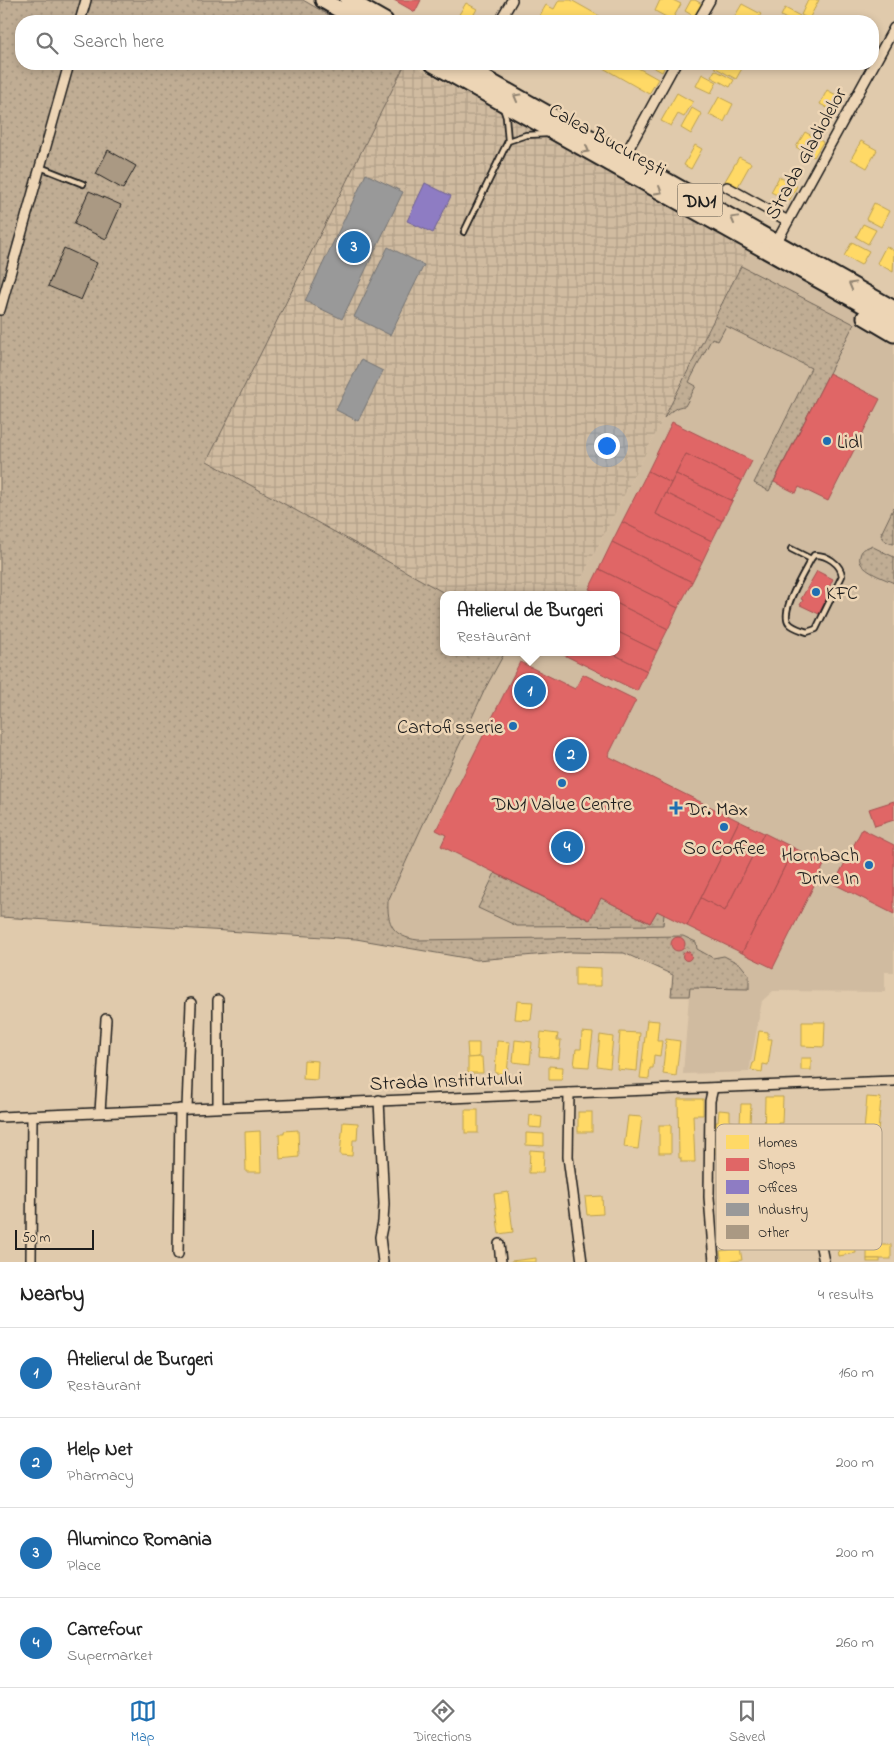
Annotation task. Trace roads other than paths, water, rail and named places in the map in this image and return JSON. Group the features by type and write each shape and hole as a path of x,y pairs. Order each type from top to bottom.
{"highway":[{"path":"323,0 349,15"},
{"path":"348,0 374,15"},
{"name":"Calea București","path":"444,70 556,133 772,248 894,309"},
{"name":"Calea București","path":"476,70 624,157 894,322"},
{"path":"772,248 791,272 894,334"}],"street":[{"path":"82,15 86,0"},
{"path":"503,15 512,0"},
{"path":"701,15 710,0"},
{"name":"Strada Gladiolelor","path":"879,55 894,28"},
{"path":"0,310 67,70"},
{"path":"624,157 672,70"},
{"name":"Strada Gladiolelor","path":"772,248 871,70"},
{"path":"727,187 788,221"},
{"path":"218,1000 218,1107"},
{"path":"178,1254 183,1108 191,1003"},
{"path":"100,1112 106,1019"},
{"name":"Strada Institutului","path":"0,1117 380,1100 894,1081"},
{"path":"713,1088 710,1102 709,1197 714,1262"},
{"path":"569,1093 568,1157 582,1262"},
{"path":"380,1100 384,1204 380,1237 383,1262"},
{"path":"32,1116 32,1262"},
{"path":"499,1244 501,1262"}],"lane":[{"path":"464,232 508,141 506,117 503,108 496,99"},
{"path":"508,141 526,135 556,133"},
{"path":"40,168 83,184"},
{"path":"791,549 811,559"},
{"path":"814,555 819,555 837,563 842,576 816,629 807,632 791,625 786,615 788,606 811,559 814,555"}],"place":[{"name":"Aluminco Romania","path":"354,247"},
{"name":"Lidl","path":"827,441"},
{"name":"KFC","path":"816,592"},
{"name":"Atelierul de Burgeri","path":"530,691"},
{"name":"Cartofisserie","path":"513,726"},
{"name":"Help Net","path":"571,755"},
{"name":"DN1 Value Centre","path":"562,783"},
{"name":"Dr. Max","path":"676,808"},
{"name":"So Coffee","path":"724,827"},
{"name":"Carrefour","path":"567,847"},
{"name":"Hornbach Drive In","path":"869,865"}]}
